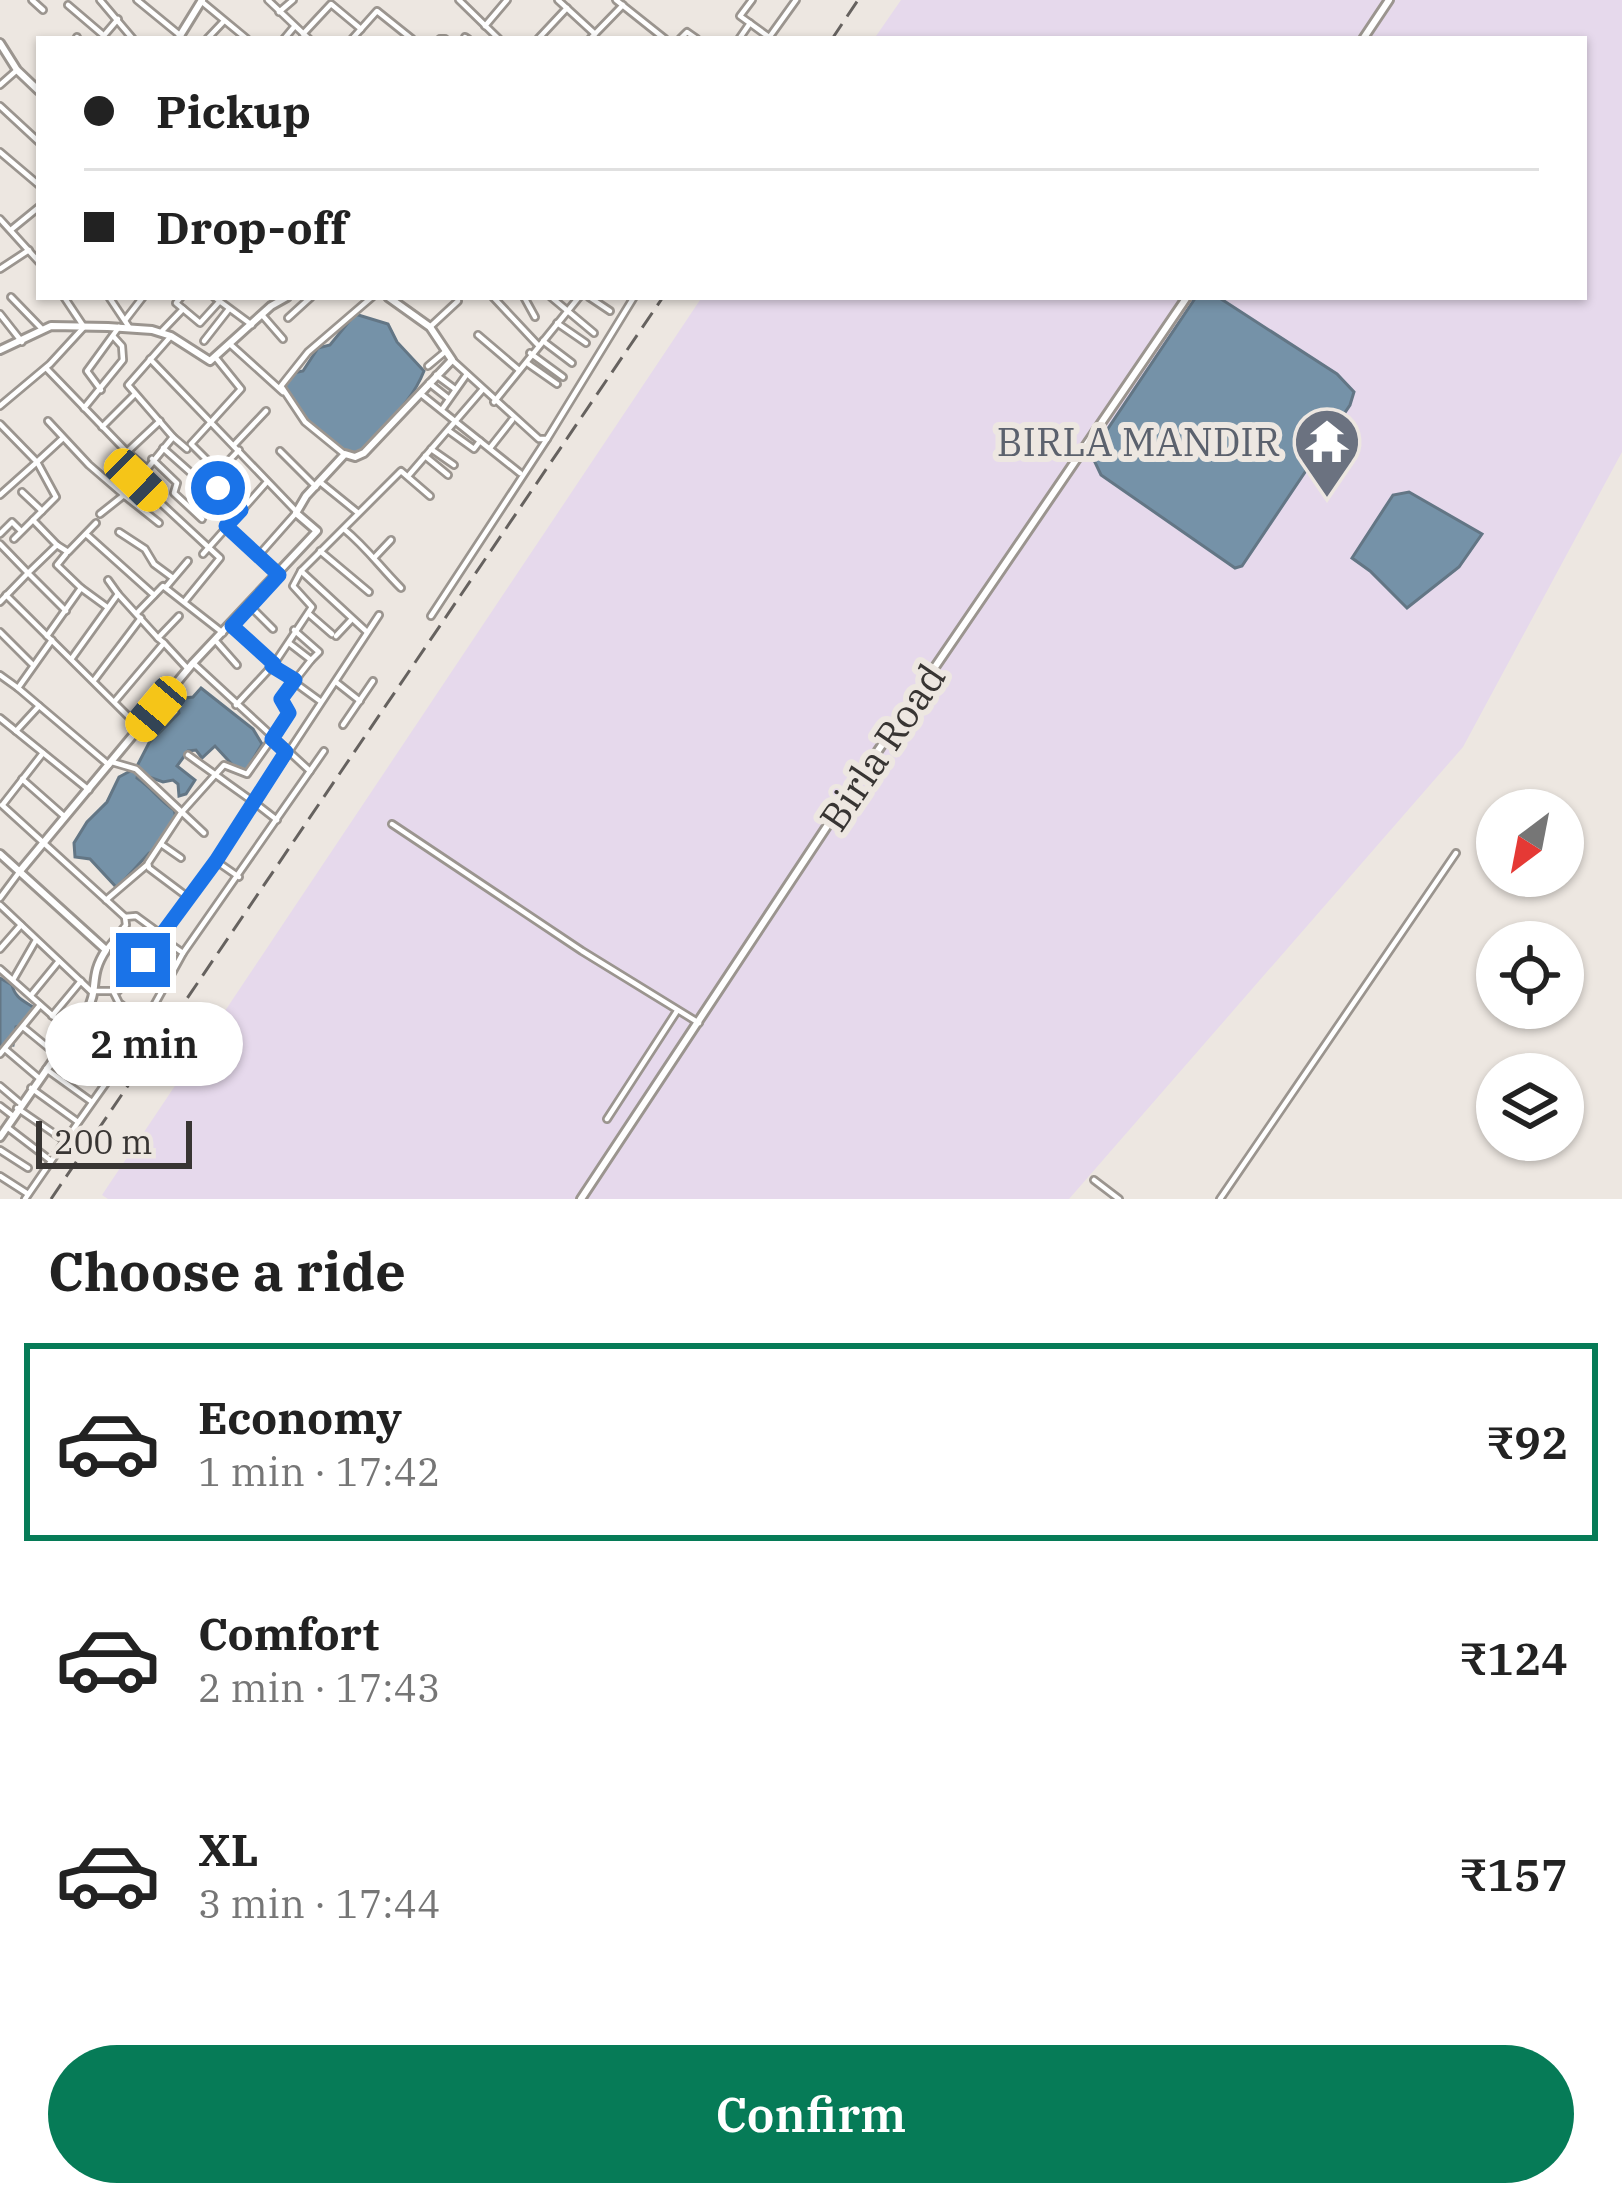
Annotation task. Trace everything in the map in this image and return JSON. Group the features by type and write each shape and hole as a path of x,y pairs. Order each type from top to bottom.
{"street":[{"path":"32,0 43,10"},
{"path":"100,0 132,36"},
{"path":"110,11 119,0"},
{"path":"137,0 178,36"},
{"path":"268,0 305,36"},
{"path":"279,12 293,0"},
{"path":"459,0 496,36"},
{"path":"485,26 507,0"},
{"path":"558,0 593,36 623,5"},
{"path":"616,0 661,36"},
{"path":"735,0 746,8"},
{"path":"752,0 740,16 766,36"},
{"path":"770,36 796,0"},
{"path":"1365,36 1389,0"},
{"path":"180,36 197,2 243,36"},
{"path":"307,36 332,2 361,28"},
{"path":"68,5 100,36"},
{"path":"541,36 567,8"},
{"path":"354,36 377,11 408,36"},
{"path":"102,36 118,19"},
{"path":"210,36 224,21"},
{"path":"741,36 750,23"},
{"path":"286,36 294,27"},
{"path":"648,36 654,31"},
{"path":"0,43 17,70 36,86"},
{"path":"0,86 17,70"},
{"path":"0,106 36,138"},
{"path":"0,152 36,182"},
{"path":"12,230 36,210"},
{"path":"0,219 36,258"},
{"path":"2,265 29,250"},
{"path":"11,297 42,329"},
{"path":"66,300 84,327"},
{"path":"111,300 130,328"},
{"path":"126,319 141,300"},
{"path":"178,300 176,303 200,323 216,300 252,325"},
{"path":"0,350 56,326 116,332 130,328 171,336 208,360 282,300"},
{"path":"288,318 308,300"},
{"path":"283,392 284,379 308,352 369,300"},
{"path":"392,300 430,327 452,360 512,419 539,440 547,439"},
{"path":"497,300 540,342 572,363"},
{"path":"526,300 535,317"},
{"path":"553,300 594,333"},
{"path":"494,402 577,300"},
{"path":"594,300 610,311"},
{"path":"431,616 632,300"},
{"name":"Birla Road","path":"581,1199 841,805 1185,300"},
{"path":"430,327 458,301"},
{"path":"204,341 230,309"},
{"path":"160,333 183,310"},
{"path":"0,314 22,342"},
{"path":"261,314 283,339"},
{"path":"557,322 586,343"},
{"path":"0,406 46,368 84,327"},
{"path":"83,408 101,390 124,353 116,332"},
{"path":"101,390 88,371 116,332"},
{"path":"478,335 519,370"},
{"path":"171,336 128,384 173,437 219,471 228,483 223,489"},
{"path":"231,345 283,392 305,422 355,457 452,360"},
{"path":"428,366 446,351"},
{"path":"530,353 563,376"},
{"path":"178,460 241,387 216,358"},
{"path":"150,359 266,483 329,542"},
{"path":"525,361 556,384"},
{"path":"46,368 146,468"},
{"path":"442,409 466,374"},
{"path":"436,375 455,389"},
{"path":"429,383 448,398"},
{"path":"409,476 483,389"},
{"path":"419,392 520,473"},
{"path":"102,427 135,394"},
{"path":"219,471 266,411"},
{"path":"490,448 512,419"},
{"path":"160,421 115,466 205,551 220,558 184,601"},
{"path":"48,422 159,523"},
{"path":"0,424 37,462 42,478 56,495 14,539"},
{"path":"449,431 469,448 480,440"},
{"path":"100,514 124,496 173,437"},
{"path":"0,495 63,438"},
{"path":"164,448 208,488 223,489 241,510"},
{"path":"431,448 454,465"},
{"path":"280,451 357,512"},
{"path":"258,556 345,454"},
{"path":"425,456 448,475"},
{"path":"152,459 177,483 176,494 202,519"},
{"path":"236,705 273,665 308,613 312,604 293,586 320,551 401,471 430,496"},
{"path":"205,551 266,483"},
{"path":"22,492 42,511"},
{"path":"33,520 68,552"},
{"path":"0,534 12,522 22,531"},
{"path":"96,524 57,566 108,608"},
{"path":"226,526 279,575"},
{"path":"342,528 401,588"},
{"path":"114,993 95,993 0,902 20,871 190,666 317,531"},
{"path":"119,532 146,549 154,564 173,578"},
{"path":"86,534 154,595"},
{"path":"374,558 391,541"},
{"path":"0,544 66,610"},
{"path":"0,602 57,544"},
{"path":"320,551 369,592"},
{"path":"94,679 154,595 188,561"},
{"path":"301,572 367,632"},
{"path":"108,580 161,641 310,771"},
{"path":"166,587 223,633"},
{"path":"18,688 81,588"},
{"path":"72,658 118,594"},
{"path":"6,595 140,728"},
{"path":"250,605 273,629"},
{"path":"308,613 334,635 351,620"},
{"path":"114,993 216,861 379,615"},
{"path":"115,701 179,616"},
{"path":"232,626 320,701"},
{"path":"106,900 147,865 181,813 226,764 247,774 272,739 289,713 281,699 319,652 294,630"},
{"path":"0,632 32,664"},
{"path":"214,640 236,664"},
{"path":"290,643 311,660"},
{"path":"0,675 111,764 136,770 204,833"},
{"path":"334,681 359,701"},
{"path":"343,725 373,682"},
{"path":"16,731 39,706"},
{"path":"0,718 89,790"},
{"path":"0,1176 27,1197 119,1064 183,953 324,752"},
{"path":"43,753 1,806 125,917 136,916 183,953"},
{"path":"188,755 277,820"},
{"path":"22,779 65,817"},
{"path":"392,824 699,1023"},
{"path":"161,844 181,858"},
{"path":"1220,1199 1456,853"},
{"path":"0,854 106,950"},
{"path":"216,861 239,877"},
{"path":"147,865 189,898"},
{"path":"0,1137 86,1013 95,993 92,974 125,925 125,917"},
{"path":"0,949 21,925"},
{"path":"13,980 36,940"},
{"path":"31,996 59,961"},
{"path":"0,969 52,1016 119,1064"},
{"path":"52,1016 81,981"},
{"path":"114,993 142,1022"},
{"path":"39,1078 2,1051 40,1005"},
{"path":"608,1119 677,1011"},
{"path":"86,1013 120,1040"},
{"path":"22,1027 106,1082"},
{"path":"46,1069 92,1102"},
{"path":"0,1086 17,1109 65,1141"},
{"path":"31,1088 78,1122"},
{"path":"0,1106 17,1109"},
{"path":"7,1127 51,1160"},
{"path":"0,1150 28,1168"},
{"path":"1094,1180 1119,1199"}],"shaded area":[{"path":"901,0 1622,0 1622,452 1463,747 1069,1199 108,1199 102,1195 700,300 1587,300 1587,36 876,36"}],"water":[{"path":"1194,300 1223,300 1337,374 1354,392 1350,405 1242,566 1235,568 1101,475 1091,454"},
{"path":"355,314 388,324 397,342 424,371 404,404 362,453 348,454 307,420 282,388 289,374 303,371 318,348 330,345"},
{"path":"1409,492 1482,534 1459,567 1407,608 1352,558 1393,495"},
{"path":"201,688 253,729 262,744 246,771 239,772 215,746 202,758 196,750 188,751 177,766 195,780 179,796 173,780 163,782 138,773 137,778 176,817 159,851 149,853 117,888 90,859 75,857 74,843 107,802 119,777 136,768 149,743 179,713 176,699 193,697"},
{"path":"0,978 38,1011 16,1027 13,1045 5,1044 0,1057"}],"railway":[{"path":"834,36 858,0"},
{"path":"51,1199 661,300"}],"place":[{"name":"BIRLA MANDIR","path":"1327,500"}],"route":[{"path":"143,960 216,861 286,752 272,739 290,711 281,699 295,680 272,666 232,626 279,575 226,526 241,510 218,488"}]}
